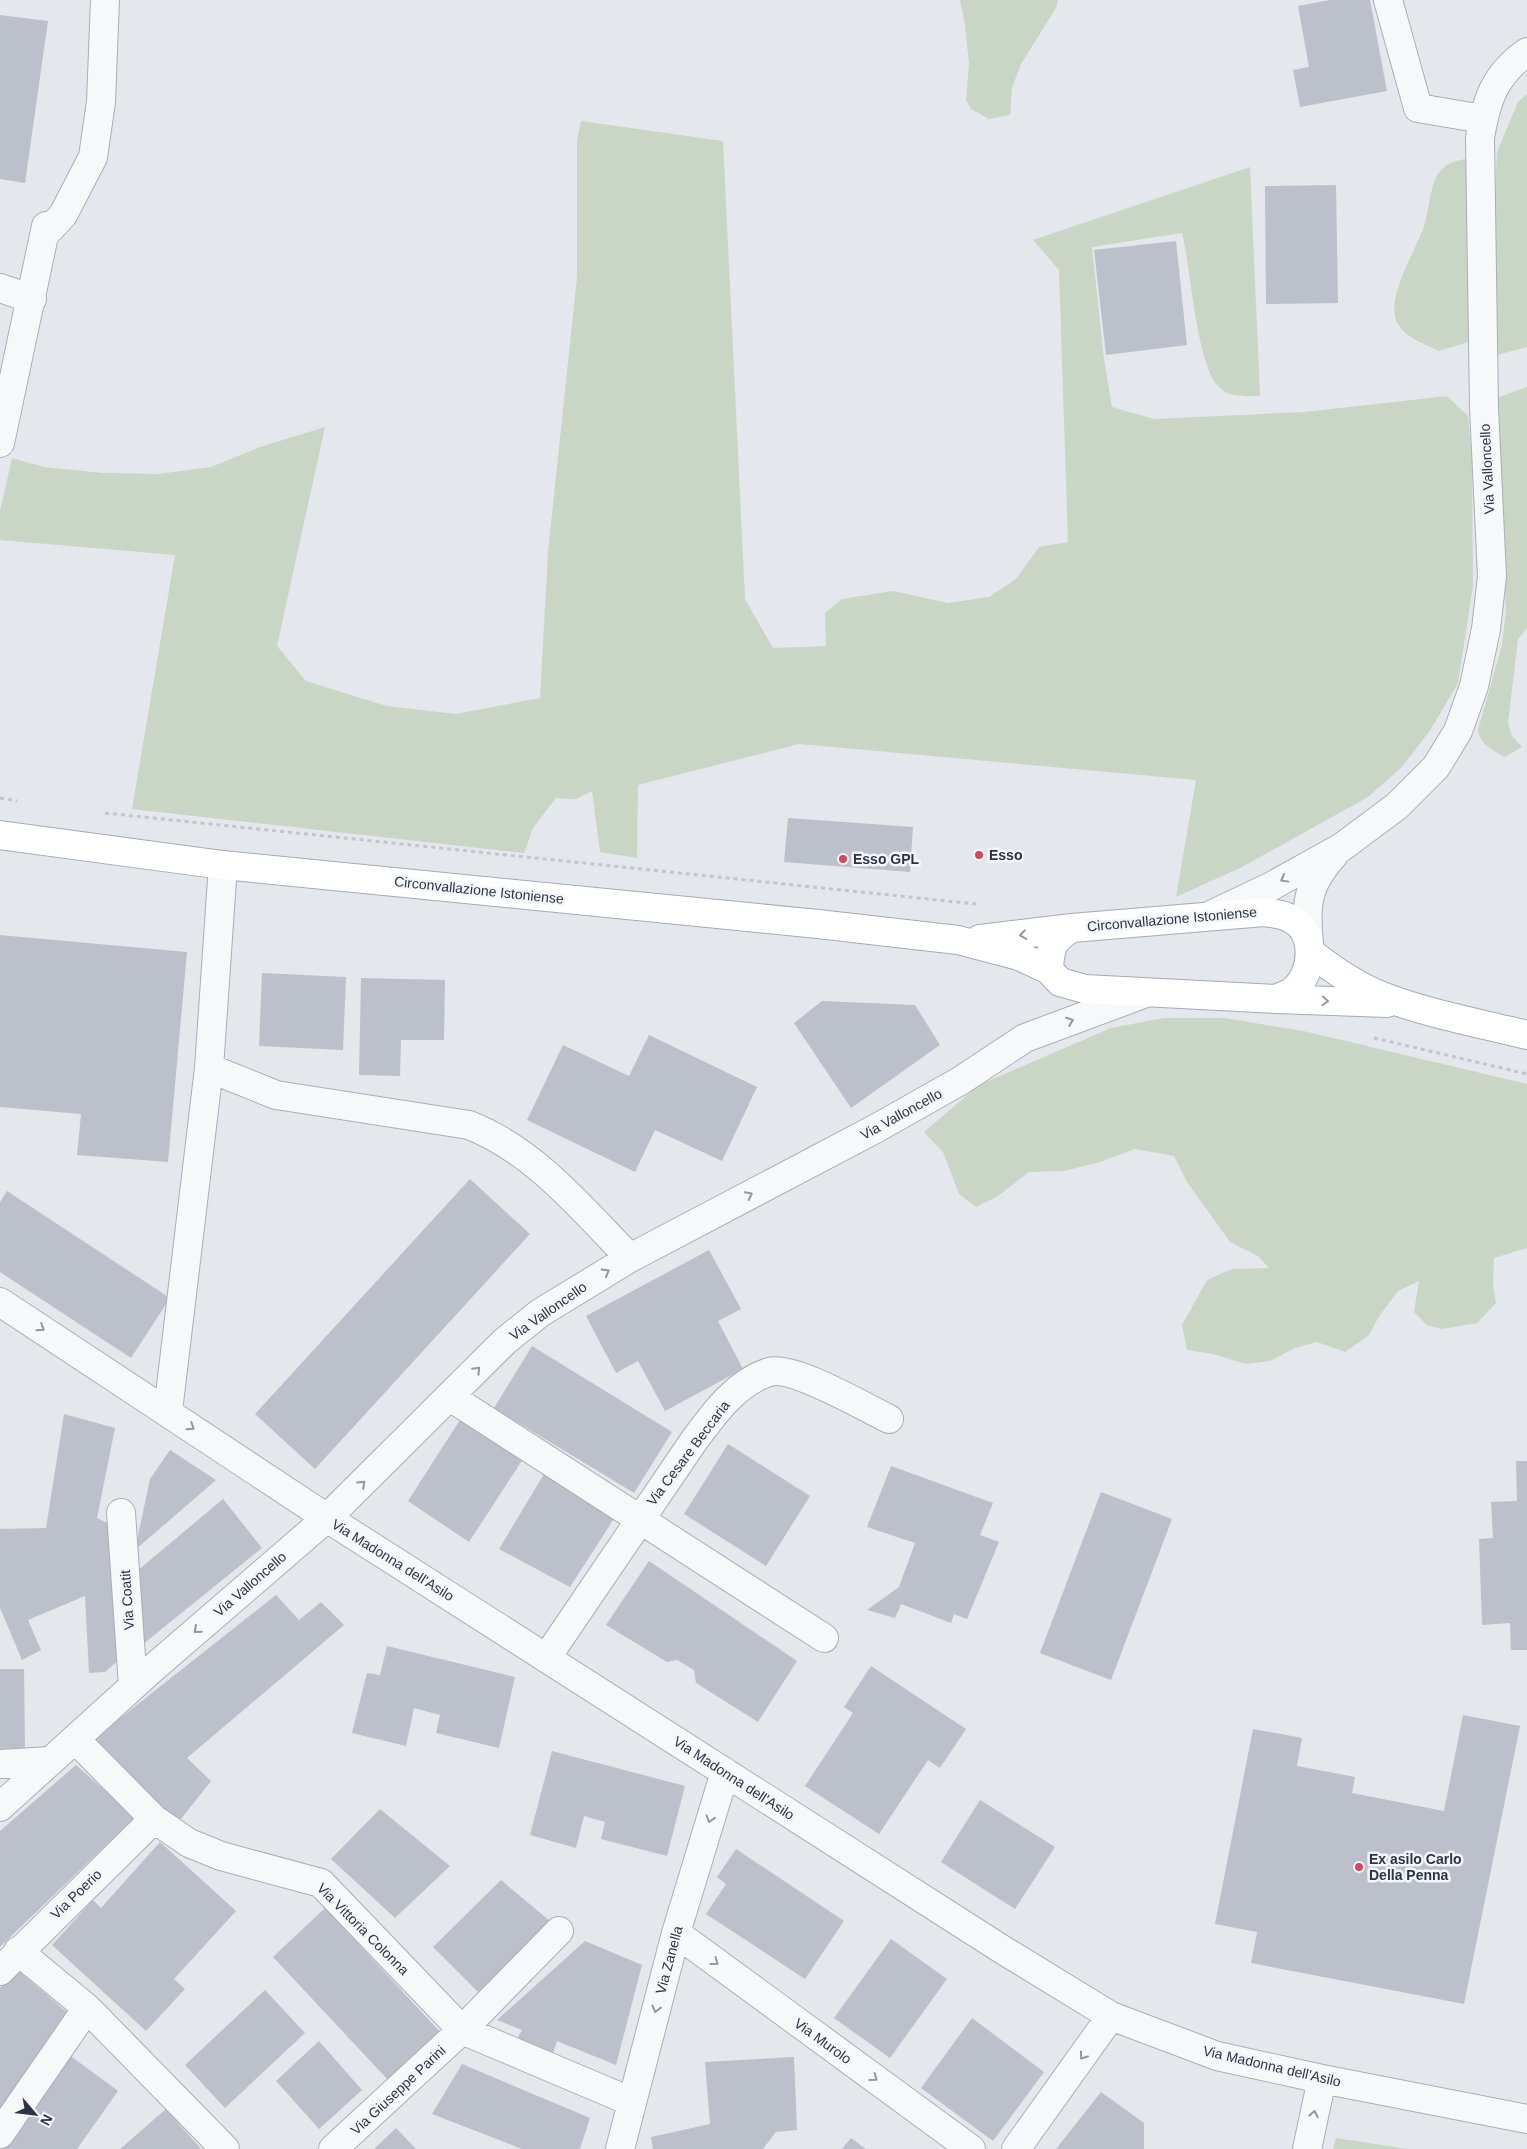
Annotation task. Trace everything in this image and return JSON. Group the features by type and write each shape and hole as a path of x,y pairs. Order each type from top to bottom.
{"main road":[{"name":"Circonvallazione Istoniense","path":"0,835 223,865 808,923 958,940 1019,956 1049,970 1060,982 1085,990 1406,1004"},
{"name":"Circonvallazione Istoniense","path":"958,940 1008,937 1072,928 1264,912 1288,917 1302,928 1309,947 1357,984 1406,1004 1527,1035"},
{"name":"Circonvallazione Istoniense","path":"1049,970 1050,951 1054,943 1058,936 1072,928"},
{"path":"1276,998 1292,991 1304,976 1310,958 1309,947"}],"street":[{"path":"0,443 32,299 45,230 63,215 92,157 101,102 105,0"},
{"path":"1388,0 1418,108 1483,119"},
{"name":"Via Valloncello","path":"1210,916 1270,887 1342,847 1397,806 1436,767 1458,732 1474,686 1486,629 1492,576 1484,378 1480,138 1490,96 1502,74 1510,64 1527,52"},
{"path":"0,288 32,299"},
{"name":"Via Valloncello","path":"1309,947 1306,914 1310,894 1318,873 1342,847"},
{"path":"168,1411 209,1068 223,865"},
{"name":"Via Valloncello","path":"0,1807 133,1686 327,1518 505,1340 540,1313 630,1258 875,1129 960,1081 1025,1038 1146,992"},
{"path":"209,1068 276,1095 469,1125 492,1134 516,1149 553,1180 630,1258"},
{"name":"Via Madonna dell'Asilo","path":"0,1302 168,1411 327,1518 1003,1950 1111,2016 1217,2056 1322,2079 1527,2119"},
{"name":"Via Cesare Beccaria","path":"547,1657 638,1520 716,1411 740,1387 770,1372 794,1373 889,1419"},
{"path":"450,1397 638,1520 824,1638"},
{"name":"Via Coatit","path":"122,1513 133,1686"},
{"name":"Via Vittoria Colonna","path":"75,1738 154,1819 189,1843 221,1856 321,1883 462,2030 632,2102"},
{"path":"0,1764 49,1761"},
{"name":"Via Zanella","path":"620,2149 676,1933 724,1772"},
{"name":"Via Poerio","path":"9,1961 154,1819"},
{"name":"Via Giuseppe Parini","path":"334,2149 462,2030 559,1931"},
{"name":"Via Murolo","path":"676,1933 971,2149"},
{"path":"9,1961 86,2008 225,2149"},
{"path":"0,2134 86,2008"},
{"path":"1016,2149 1111,2016"},
{"path":"1307,2149 1322,2079"}],"path":[{"path":"0,798 27,803"},
{"path":"104,813 983,905"},
{"path":"1371,1038 1527,1074"}],"green space":[{"path":"960,0 1058,0 1056,8 1021,64 1012,88 1010,115 989,119 971,109 966,100 969,64"},
{"path":"1527,94 1527,347 1493,356 1494,218 1497,152 1518,102"},
{"path":"581,121 723,141 745,599 773,648 826,646 825,613 842,599 893,591 948,603 989,597 1016,579 1039,547 1068,542 1059,270 1033,240 1250,167 1260,396 1239,396 1224,391 1212,376 1205,359 1195,315 1182,233 1092,247 1104,359 1112,407 1154,419 1305,412 1447,396 1468,416 1472,461 1473,586 1458,683 1431,729 1402,767 1368,797 1242,867 1176,897 1196,780 799,744 638,785 637,858 600,852 592,791 576,799 556,798 533,828 524,853 132,809 175,555 0,540 0,511 12,458 44,467 103,473 158,474 211,467 260,447 325,427 277,646 306,681 386,706 456,714 540,698 548,552 577,277 577,140"},
{"path":"1471,158 1468,342 1439,351 1416,340 1401,329 1395,314 1395,302 1403,275 1424,226 1435,179 1441,170 1449,164"},
{"path":"1527,387 1527,628 1518,639 1508,723 1512,736 1522,747 1505,757 1481,740 1478,730 1502,645 1506,610 1496,398"},
{"path":"1164,1018 1225,1018 1308,1032 1527,1084 1527,1248 1494,1258 1493,1284 1496,1303 1477,1323 1442,1329 1427,1325 1414,1312 1419,1281 1398,1291 1380,1315 1368,1336 1345,1352 1317,1342 1295,1348 1270,1361 1246,1364 1213,1354 1187,1350 1182,1325 1207,1280 1232,1269 1269,1268 1258,1256 1230,1242 1187,1182 1174,1156 1135,1149 1100,1162 1064,1171 1029,1172 998,1196 976,1207 959,1194 943,1152 924,1132 979,1085 1111,1028"},
{"path":"1336,2138 1408,2149 1333,2149"}],"building":[{"path":"1330,0 1370,0 1387,91 1300,107 1293,70 1309,67 1298,6"},
{"path":"0,15 48,21 25,183 0,179"},
{"path":"1336,185 1338,303 1266,304 1265,186"},
{"path":"1176,241 1187,345 1106,355 1094,250"},
{"path":"788,818 913,827 910,872 784,862"},
{"path":"0,935 187,952 168,1162 77,1155 81,1114 0,1107"},
{"path":"262,973 346,977 343,1050 259,1046"},
{"path":"361,978 445,980 444,1040 401,1040 400,1076 359,1075"},
{"path":"822,1001 915,1005 940,1045 851,1108 794,1023"},
{"path":"649,1035 757,1087 722,1161 655,1130 635,1172 527,1120 563,1045 629,1076"},
{"path":"470,1179 530,1234 315,1469 255,1414"},
{"path":"7,1191 170,1298 131,1358 0,1272 0,1202"},
{"path":"709,1250 741,1309 718,1321 743,1369 665,1411 638,1361 616,1373 586,1316"},
{"path":"532,1346 672,1432 634,1493 494,1408"},
{"path":"64,1414 115,1428 97,1518 113,1526 121,1658 105,1672 89,1673 85,1596 28,1620 41,1650 22,1660 0,1608 0,1529 46,1528"},
{"path":"460,1420 523,1459 469,1542 408,1501"},
{"path":"728,1444 810,1496 766,1566 684,1514"},
{"path":"170,1450 216,1480 135,1550 150,1479"},
{"path":"1516,1461 1527,1461 1527,1650 1511,1650 1510,1623 1482,1625 1479,1539 1493,1538 1491,1502 1517,1501"},
{"path":"891,1466 993,1503 980,1535 999,1542 967,1619 954,1614 951,1623 901,1604 895,1618 867,1610 899,1587 915,1543 867,1527"},
{"path":"547,1469 615,1517 570,1587 499,1549"},
{"path":"1101,1492 1172,1519 1111,1680 1040,1653"},
{"path":"223,1499 262,1548 142,1645 130,1577"},
{"path":"649,1561 797,1661 758,1722 696,1683 694,1670 677,1660 667,1662 606,1625"},
{"path":"276,1595 299,1620 321,1602 344,1625 187,1758 211,1781 177,1824 90,1742"},
{"path":"387,1646 515,1677 499,1748 436,1733 440,1715 414,1708 406,1746 352,1733 367,1673 380,1675"},
{"path":"871,1666 966,1729 940,1768 928,1760 879,1834 805,1786 853,1713 844,1707"},
{"path":"0,1669 24,1669 25,1748 0,1749"},
{"name":"Ex asilo Carlo Della Penna","path":"1463,1715 1520,1726 1464,2004 1251,1963 1257,1932 1215,1924 1253,1729 1302,1738 1297,1766 1355,1777 1352,1793 1444,1811"},
{"path":"552,1751 685,1786 667,1856 601,1839 605,1822 584,1816 576,1848 530,1835"},
{"path":"76,1765 135,1817 0,1947 0,1831"},
{"path":"980,1800 1055,1847 1015,1909 941,1862"},
{"path":"380,1809 450,1866 395,1918 331,1859"},
{"path":"160,1842 236,1911 174,1979 185,1989 146,2031 52,1945 93,1900 101,1908"},
{"path":"736,1849 844,1921 805,1979 706,1914 726,1884 717,1877"},
{"path":"501,1880 551,1922 478,1992 433,1947"},
{"path":"325,1908 441,2033 389,2081 273,1957"},
{"path":"891,1939 947,1979 890,2058 834,2018"},
{"path":"585,1941 642,1965 616,2065 557,2041 551,2060 514,2044 522,2030 497,2020"},
{"path":"14,1967 68,2013 0,2113 0,1988"},
{"path":"265,1990 305,2033 225,2108 185,2065"},
{"path":"972,2018 1044,2072 993,2141 921,2088"},
{"path":"319,2041 362,2090 319,2129 276,2081"},
{"path":"68,2054 118,2091 77,2149 0,2149"},
{"path":"794,2057 797,2130 776,2132 763,2149 653,2149 651,2137 710,2124 705,2062"},
{"path":"462,2064 590,2118 580,2149 522,2149 432,2114"},
{"path":"1101,2092 1144,2123 1144,2149 1056,2149"},
{"path":"166,2109 201,2149 120,2149"},
{"path":"396,2128 416,2149 374,2149"},
{"path":"851,2138 866,2149 842,2149"}],"place":[{"name":"Esso","path":"979,855"},
{"name":"Esso GPL","path":"843,859"},
{"name":"Ex asilo Carlo Della Penna","path":"1359,1867"}]}
